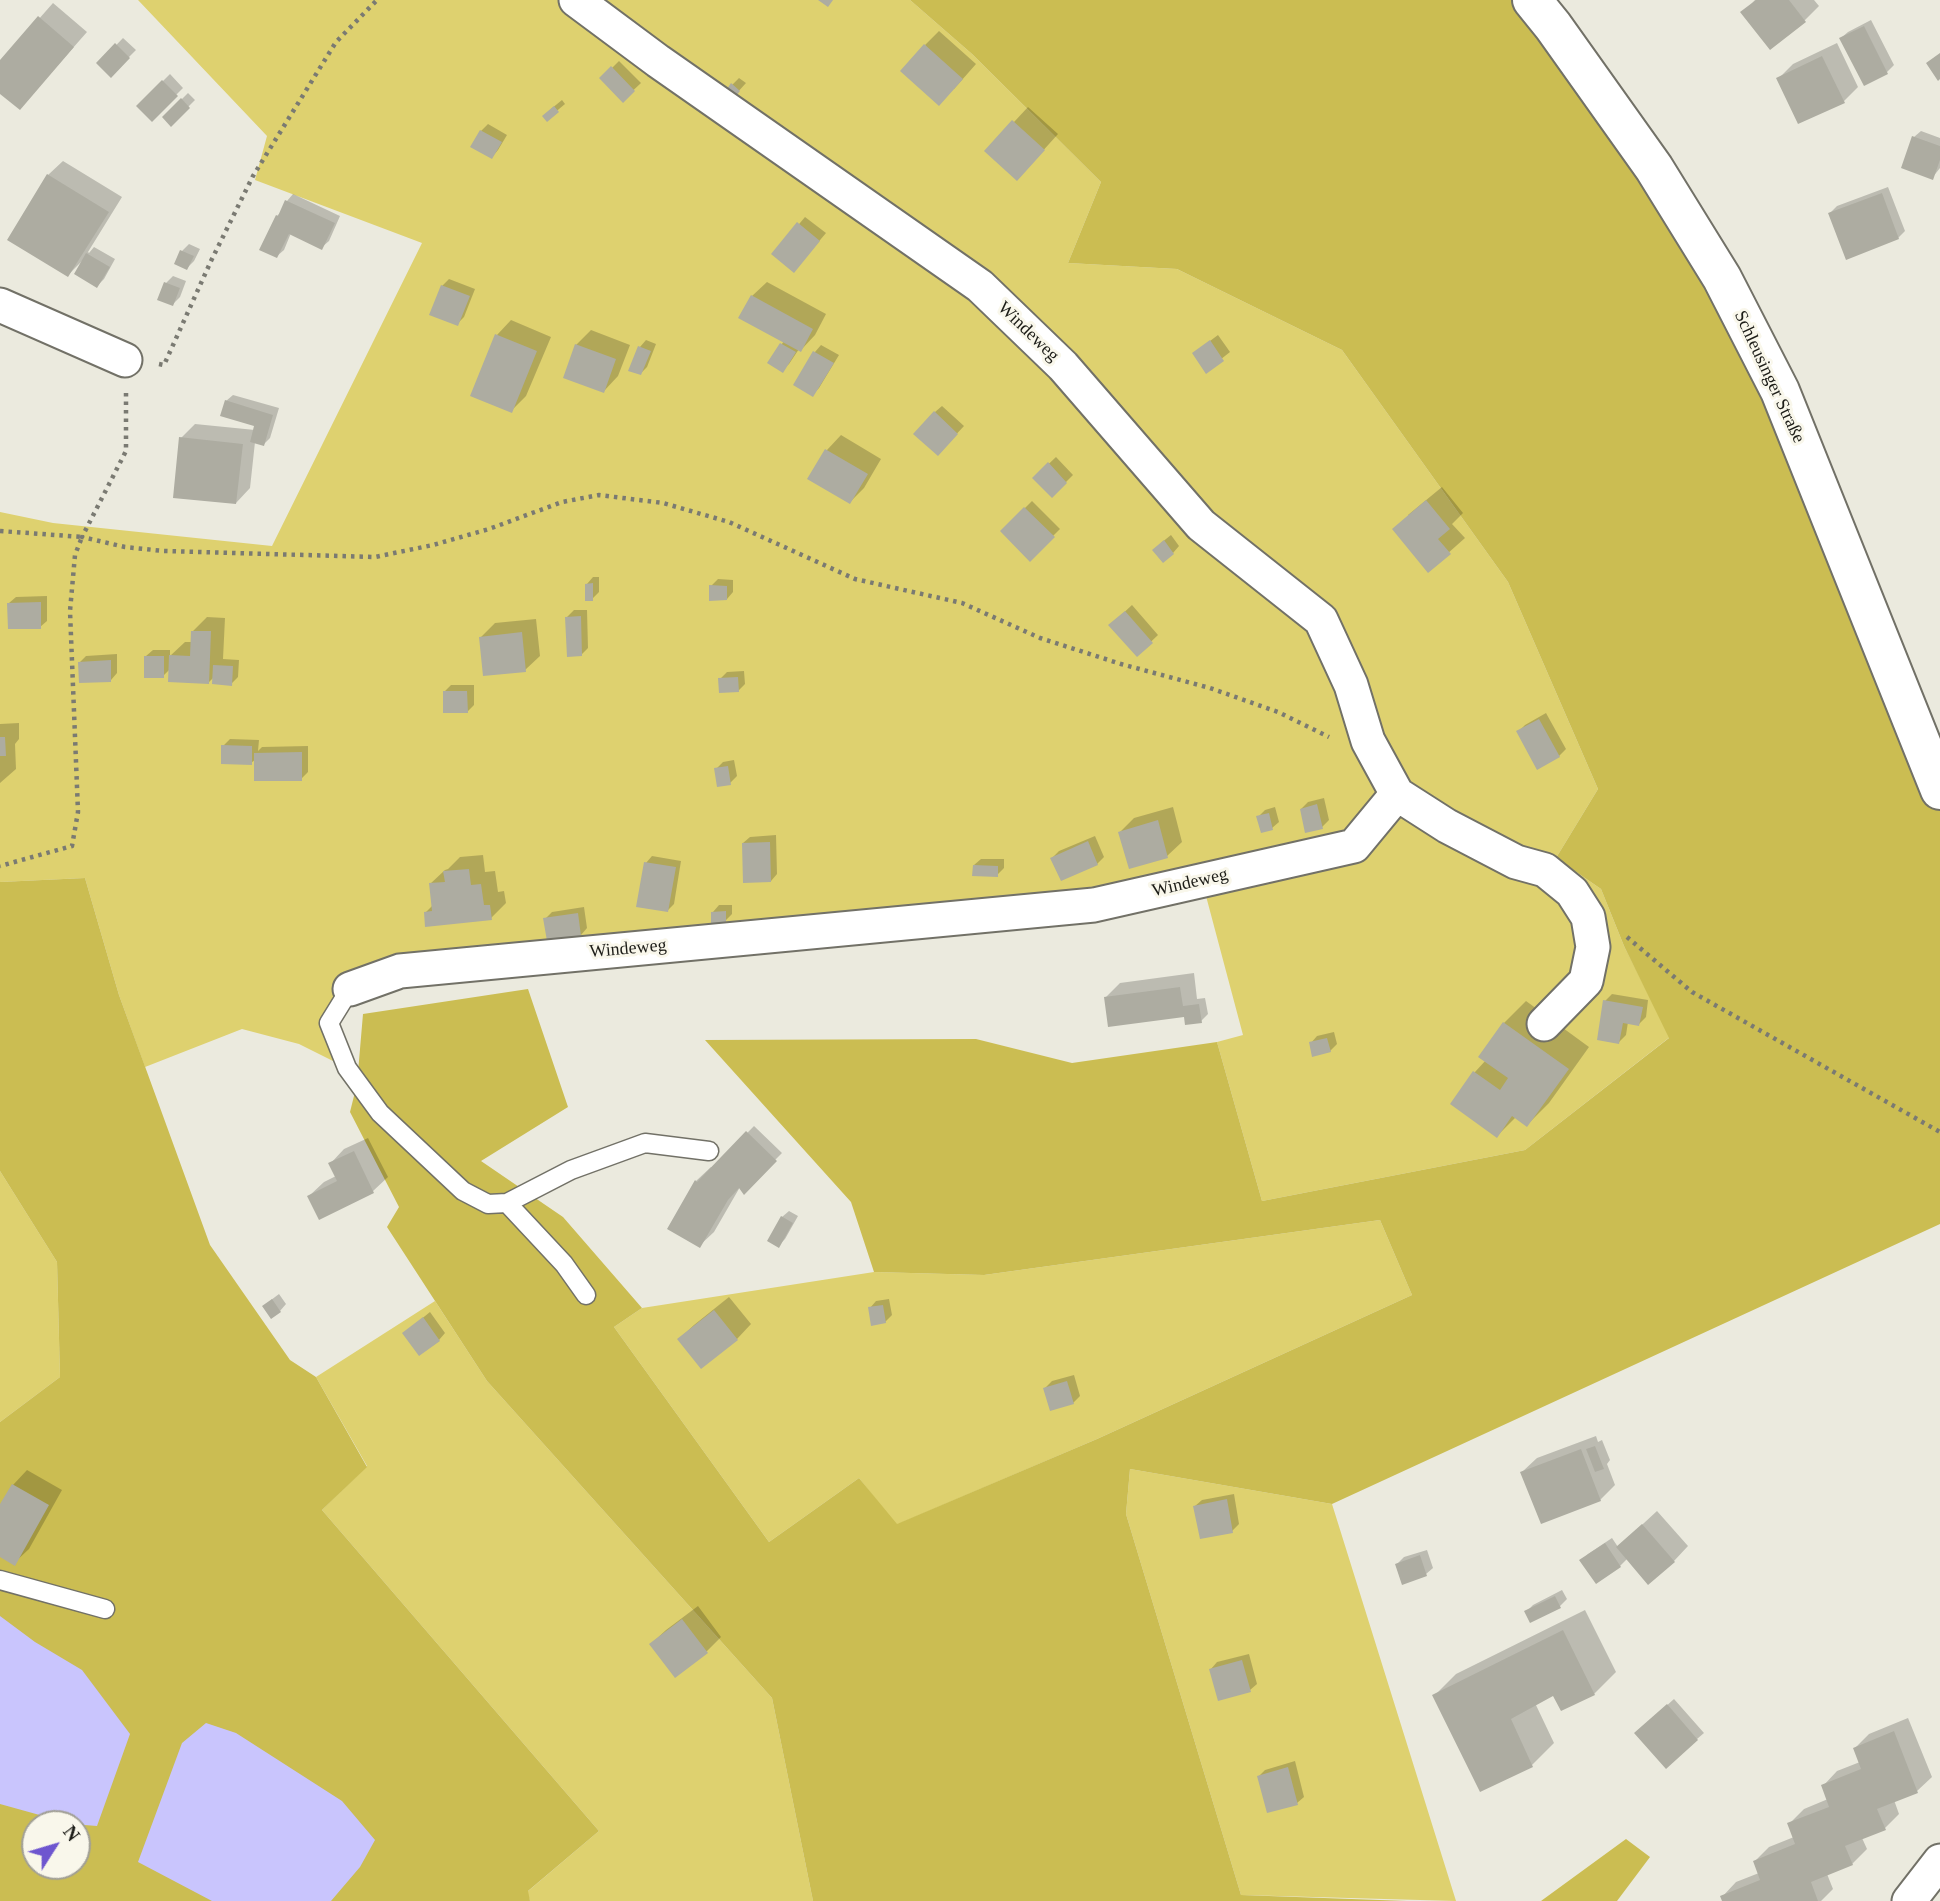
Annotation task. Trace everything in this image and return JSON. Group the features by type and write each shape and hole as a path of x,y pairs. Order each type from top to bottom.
{"main road":[{"name":"Schleusinger Straße","path":"1532,0 1654,168 1722,278 1780,391 1940,790"}],"street":[{"name":"Windeweg","path":"576,0 658,61 979,286 1063,366 1201,525 1321,620 1351,685 1368,741 1397,794 1447,826 1516,862 1545,870 1572,892 1588,917 1593,947 1586,981 1544,1024"},
{"path":"0,305 125,359"},
{"name":"Windeweg","path":"350,989 400,971 1094,905 1354,846 1397,794"},
{"path":"1909,1901 1940,1861"}],"lane":[{"name":"Windeweg","path":"350,989 329,1023 347,1068 357,1084 380,1114 463,1191 488,1204 507,1203"},
{"path":"586,1296 564,1264 507,1203 570,1170 645,1143 709,1151"},
{"path":"0,1580 105,1609"}],"path":[{"path":"0,866 72,846 78,812 70,611 75,555 127,451 125,359 164,365 253,176 337,42 377,0"},
{"path":"0,531 82,537 125,547 164,551 375,557 433,545 489,529 562,502 599,495 663,503 729,522 855,579 962,603 1040,638 1210,688 1278,712 1336,741 1368,741"},
{"path":"1622,933 1692,992 1940,1132"}],"shaded area":[{"path":"138,0 910,0 972,54 1101,182 1068,263 1177,269 1342,350 1508,582 1598,789 1556,858 1601,889 1624,946 1670,1037 1525,1150 1262,1201 1217,1042 1243,1035 1202,881 350,989 329,1023 347,1068 299,1044 242,1029 145,1067 119,995 85,878 0,882 0,512 53,523 272,546 422,243 255,180 267,136"},
{"path":"910,0 1532,0 1687,221 1940,790 1940,1224 1332,1504 1130,1469 1126,1514 1241,1895 1407,1901 813,1901 772,1698 487,1381 387,1227 399,1207 350,1112 357,1084 363,1014 528,989 568,1107 481,1161 563,1217 642,1308 614,1327 769,1542 859,1478 897,1524 1097,1439 1412,1295 1380,1220 984,1275 874,1272 851,1202 705,1040 976,1039 1072,1063 1217,1042 1262,1201 1525,1150 1669,1038 1624,946 1601,889 1556,858 1598,789 1508,582 1342,350 1177,269 1068,263 1101,182 972,54"},
{"path":"85,878 119,995 210,1245 290,1360 316,1377 367,1467 322,1510 599,1831 528,1891 530,1901 0,1901 0,1422 60,1377 57,1262 0,1171 0,882"},
{"path":"0,1171 57,1262 60,1377 0,1422"},
{"path":"1380,1220 1412,1295 1097,1439 896,1525 859,1478 769,1542 614,1327 642,1308 874,1272 984,1275"},
{"path":"435,1301 487,1381 772,1698 813,1901 530,1901 527,1892 599,1831 322,1510 367,1466 316,1377"},
{"path":"1130,1469 1332,1504 1456,1901 1241,1895 1126,1514"},
{"path":"0,1616 35,1642 82,1670 130,1734 97,1826 91,1826 91,1810 22,1810 0,1804"},
{"path":"206,1723 236,1733 342,1801 375,1840 360,1867 331,1901 212,1901 138,1862 182,1743"},
{"path":"1626,1839 1650,1857 1617,1901 1541,1901"}],"building":[{"path":"818,0 833,0 828,7"},
{"path":"1756,0 1789,0 1806,22 1770,50 1740,12"},
{"path":"38,16 74,47 20,110 0,94 0,60"},
{"path":"1864,26 1888,74 1864,86 1839,38"},
{"path":"115,43 130,58 111,78 96,63"},
{"path":"924,44 963,79 939,106 900,71"},
{"path":"1940,53 1940,79 1938,81 1926,63"},
{"path":"1822,56 1845,103 1798,124 1776,78"},
{"path":"611,66 635,91 623,103 599,78"},
{"path":"162,80 178,96 152,122 136,106"},
{"path":"731,83 740,91 736,96 727,89"},
{"path":"181,98 190,108 171,127 162,117"},
{"path":"554,106 559,112 547,122 542,116"},
{"path":"1012,120 1045,150 1017,181 984,151"},
{"path":"480,130 502,142 492,159 470,147"},
{"path":"1912,136 1940,146 1940,160 1933,180 1901,168"},
{"path":"47,174 109,212 68,277 7,240"},
{"path":"1882,193 1899,239 1846,260 1828,213"},
{"path":"285,200 335,223 322,250 289,234 277,258 259,250"},
{"path":"797,222 820,241 794,273 771,254"},
{"path":"180,250 194,256 187,270 174,264"},
{"path":"86,253 110,267 97,288 74,274"},
{"path":"164,282 180,288 173,306 157,300"},
{"path":"441,285 470,296 458,326 429,315"},
{"path":"751,295 813,329 801,352 738,318"},
{"path":"495,334 537,351 512,413 470,396"},
{"path":"1210,340 1224,361 1206,374 1192,353"},
{"path":"780,343 796,352 783,373 767,363"},
{"path":"575,344 616,359 604,393 563,378"},
{"path":"638,346 651,351 641,375 628,371"},
{"path":"813,351 834,363 813,397 793,385"},
{"path":"225,400 273,415 264,446 250,442 254,426 220,416"},
{"path":"934,411 958,434 938,456 913,434"},
{"path":"179,437 243,444 236,504 173,498"},
{"path":"825,449 868,474 850,504 807,479"},
{"path":"1048,462 1067,483 1052,498 1032,478"},
{"path":"1426,500 1450,529 1438,539 1451,554 1428,573 1392,529"},
{"path":"1024,507 1055,537 1030,562 1000,531"},
{"path":"1164,540 1174,554 1163,563 1152,550"},
{"path":"593,583 593,601 585,601 585,584"},
{"path":"709,585 727,586 727,600 709,601"},
{"path":"41,602 41,629 8,629 7,603"},
{"path":"1125,611 1153,643 1137,657 1108,625"},
{"path":"581,616 582,656 567,657 565,617"},
{"path":"191,631 211,631 209,684 168,682 169,655 190,656"},
{"path":"522,632 526,672 483,676 479,637"},
{"path":"144,656 164,656 164,678 144,678"},
{"path":"111,660 111,682 79,683 78,662"},
{"path":"213,665 233,666 232,686 212,684"},
{"path":"738,677 739,692 719,693 718,678"},
{"path":"443,691 467,691 468,713 443,713"},
{"path":"1539,719 1560,757 1537,770 1516,731"},
{"path":"0,737 5,737 6,756 0,756"},
{"path":"221,745 252,746 252,765 221,764"},
{"path":"302,752 302,781 254,781 254,753"},
{"path":"728,766 731,785 717,787 714,768"},
{"path":"1317,804 1323,829 1305,833 1300,809"},
{"path":"1269,813 1273,830 1261,833 1256,816"},
{"path":"1158,820 1168,858 1129,869 1118,832"},
{"path":"1088,841 1098,865 1061,881 1050,858"},
{"path":"770,842 771,882 743,883 742,843"},
{"path":"644,862 676,867 668,912 636,907"},
{"path":"973,865 998,866 998,877 972,876"},
{"path":"469,869 471,885 481,884 484,905 490,905 492,920 425,927 424,912 432,911 429,883 445,882 443,871"},
{"path":"726,911 726,922 711,924 711,912"},
{"path":"578,913 581,936 547,941 543,918"},
{"path":"1180,987 1183,1006 1199,1004 1202,1023 1185,1025 1184,1017 1108,1027 1104,997"},
{"path":"1603,1000 1643,1007 1639,1026 1623,1023 1619,1044 1597,1040"},
{"path":"1503,1022 1569,1069 1527,1127 1512,1116 1497,1138 1450,1104 1473,1071 1500,1090 1508,1078 1478,1057"},
{"path":"1327,1038 1331,1052 1312,1057 1309,1042"},
{"path":"746,1131 777,1161 744,1195 739,1188 728,1200 700,1248 667,1229 695,1180 697,1182"},
{"path":"354,1151 374,1193 319,1220 307,1196 337,1181 328,1163"},
{"path":"781,1216 793,1223 779,1248 767,1241"},
{"path":"272,1299 281,1312 271,1319 262,1306"},
{"path":"883,1305 886,1323 871,1326 868,1307"},
{"path":"714,1310 738,1340 701,1369 677,1339"},
{"path":"423,1317 440,1341 419,1356 402,1333"},
{"path":"1067,1381 1074,1404 1050,1411 1043,1388"},
{"path":"1595,1446 1604,1469 1595,1472 1586,1449"},
{"path":"1581,1449 1601,1501 1541,1524 1520,1472"},
{"path":"12,1484 49,1505 15,1566 0,1557 0,1504"},
{"path":"1227,1499 1233,1533 1200,1539 1193,1506"},
{"path":"1642,1524 1675,1562 1648,1585 1616,1547"},
{"path":"1605,1543 1621,1567 1596,1584 1579,1560"},
{"path":"1420,1555 1427,1576 1402,1585 1395,1564"},
{"path":"1555,1596 1561,1608 1530,1623 1524,1611"},
{"path":"682,1619 708,1653 675,1678 649,1644"},
{"path":"1563,1630 1595,1695 1561,1711 1553,1696 1511,1719 1533,1767 1480,1792 1432,1695"},
{"path":"1242,1660 1251,1692 1218,1701 1209,1669"},
{"path":"1667,1704 1698,1740 1666,1769 1634,1733"},
{"path":"1894,1731 1918,1793 1877,1809 1886,1830 1845,1846 1853,1865 1811,1882 1818,1901 1722,1901 1720,1896 1760,1880 1753,1861 1795,1844 1787,1823 1829,1807 1821,1785 1861,1769 1853,1748"},
{"path":"1288,1767 1298,1805 1267,1813 1257,1776"}]}
